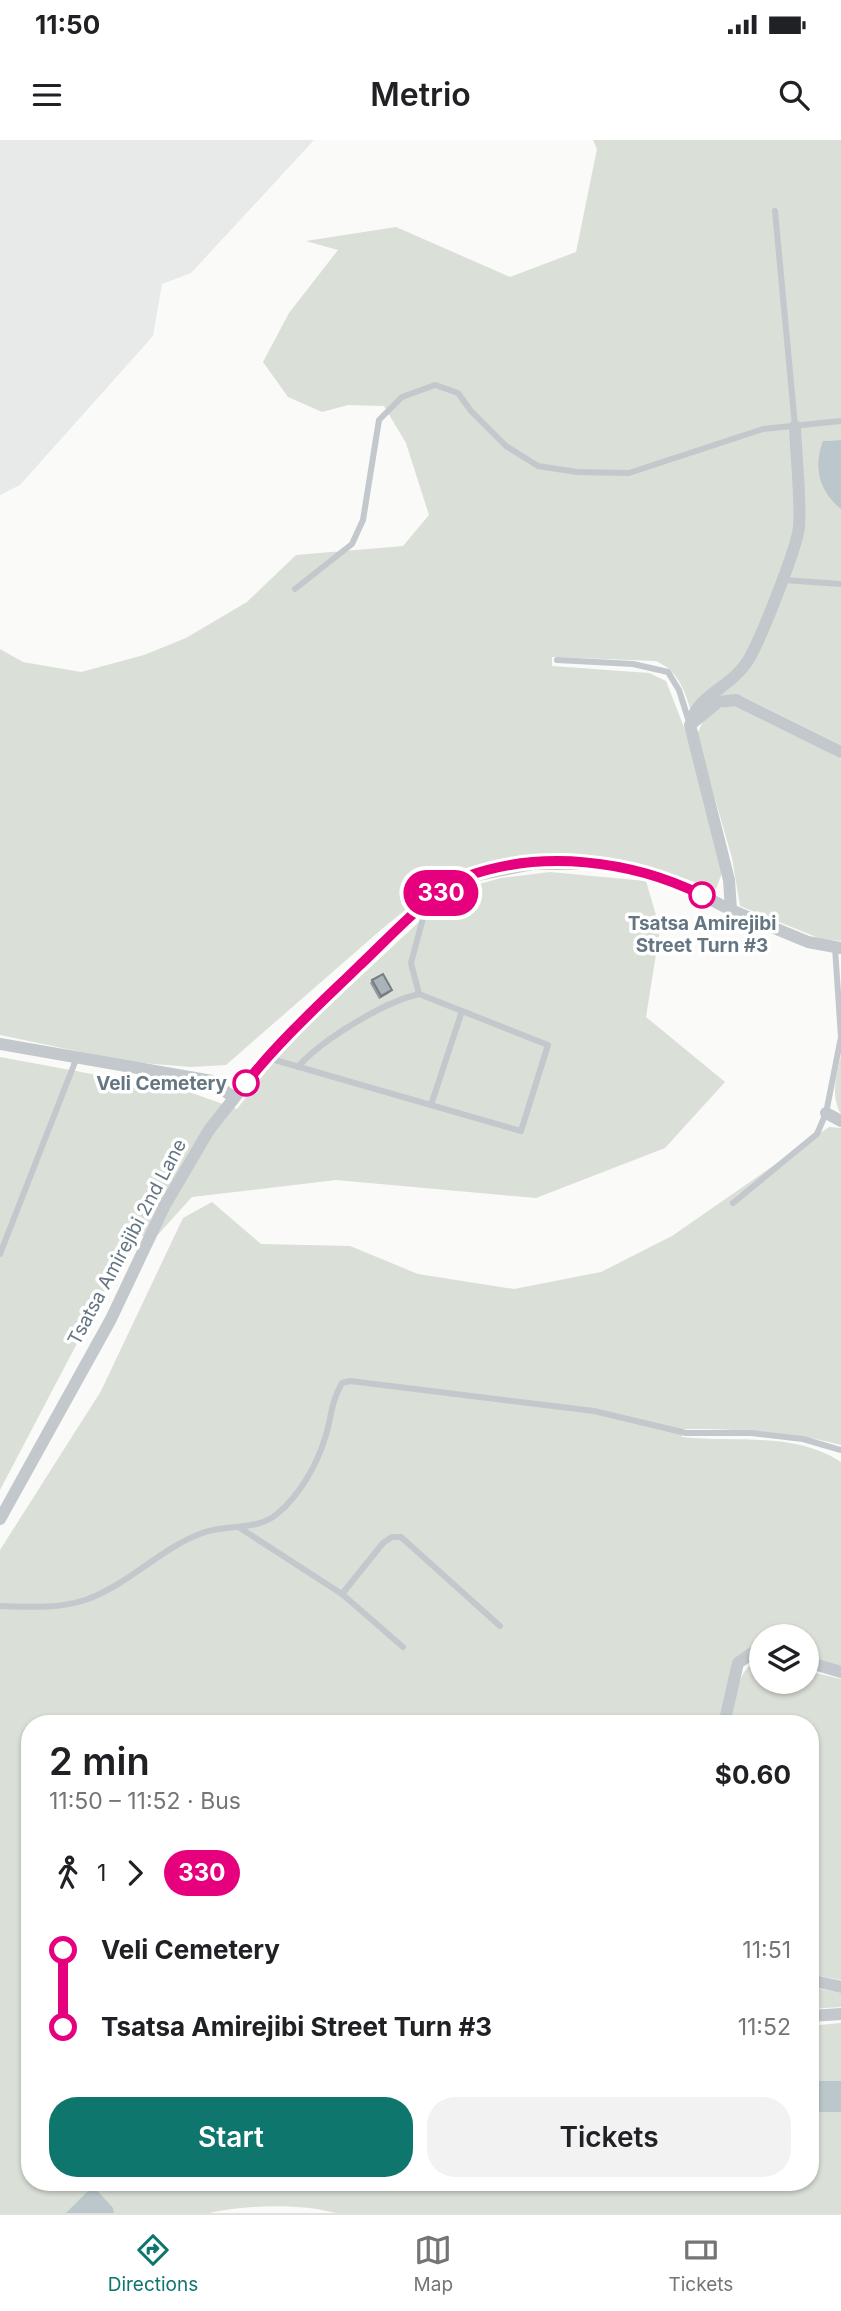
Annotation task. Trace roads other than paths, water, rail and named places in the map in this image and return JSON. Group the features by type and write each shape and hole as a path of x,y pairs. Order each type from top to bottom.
{"street":[{"path":"732,910 729,880 690,725 696,710 713,693 733,681 749,659 782,580 799,529 795,426"},
{"path":"690,725 718,702 736,700 841,752"},
{"name":"Tsatsa Amirejibi 2nd Lane","path":"0,1519 111,1319 165,1205 208,1129 268,1058 411,915 463,878 519,866 566,862 614,864 671,880 732,910 808,942 838,948"},
{"path":"0,1044 212,1081 234,1098"},
{"path":"825,1113 841,1121"},
{"path":"726,1715 738,1663 749,1655"},
{"path":"819,1666 841,1672"},
{"path":"819,1982 841,1987"},
{"path":"819,2015 841,2014"}],"lane":[{"path":"775,211 795,426"},
{"path":"295,589 352,544 363,520 374,468 379,420 402,397 435,385 458,393 471,411 506,446 538,466 577,472 629,473 763,429 841,421"},
{"path":"782,580 841,584"},
{"path":"557,660 633,664 668,672 679,690 690,725"},
{"path":"419,994 411,963 428,903"},
{"path":"733,1203 817,1134 825,1113 841,1037 838,948"},
{"path":"268,1058 298,1067 521,1131 548,1045 419,994 399,998 310,1053 298,1067"},
{"path":"430,1105 462,1011"},
{"path":"0,1254 77,1057"},
{"path":"0,1606 38,1608 85,1600 126,1578 172,1545 209,1530 240,1528 276,1516 314,1467 322,1447 332,1400 342,1383 350,1381 594,1411 686,1433 751,1433 803,1439 841,1450"},
{"path":"240,1528 342,1594 403,1647"},
{"path":"342,1594 383,1543 392,1537 401,1537 500,1626"}],"place":[{"name":"Tsatsa Amirejibi Street Turn #3","path":"702,895"},
{"name":"Veli Cemetery","path":"246,1083"}]}
